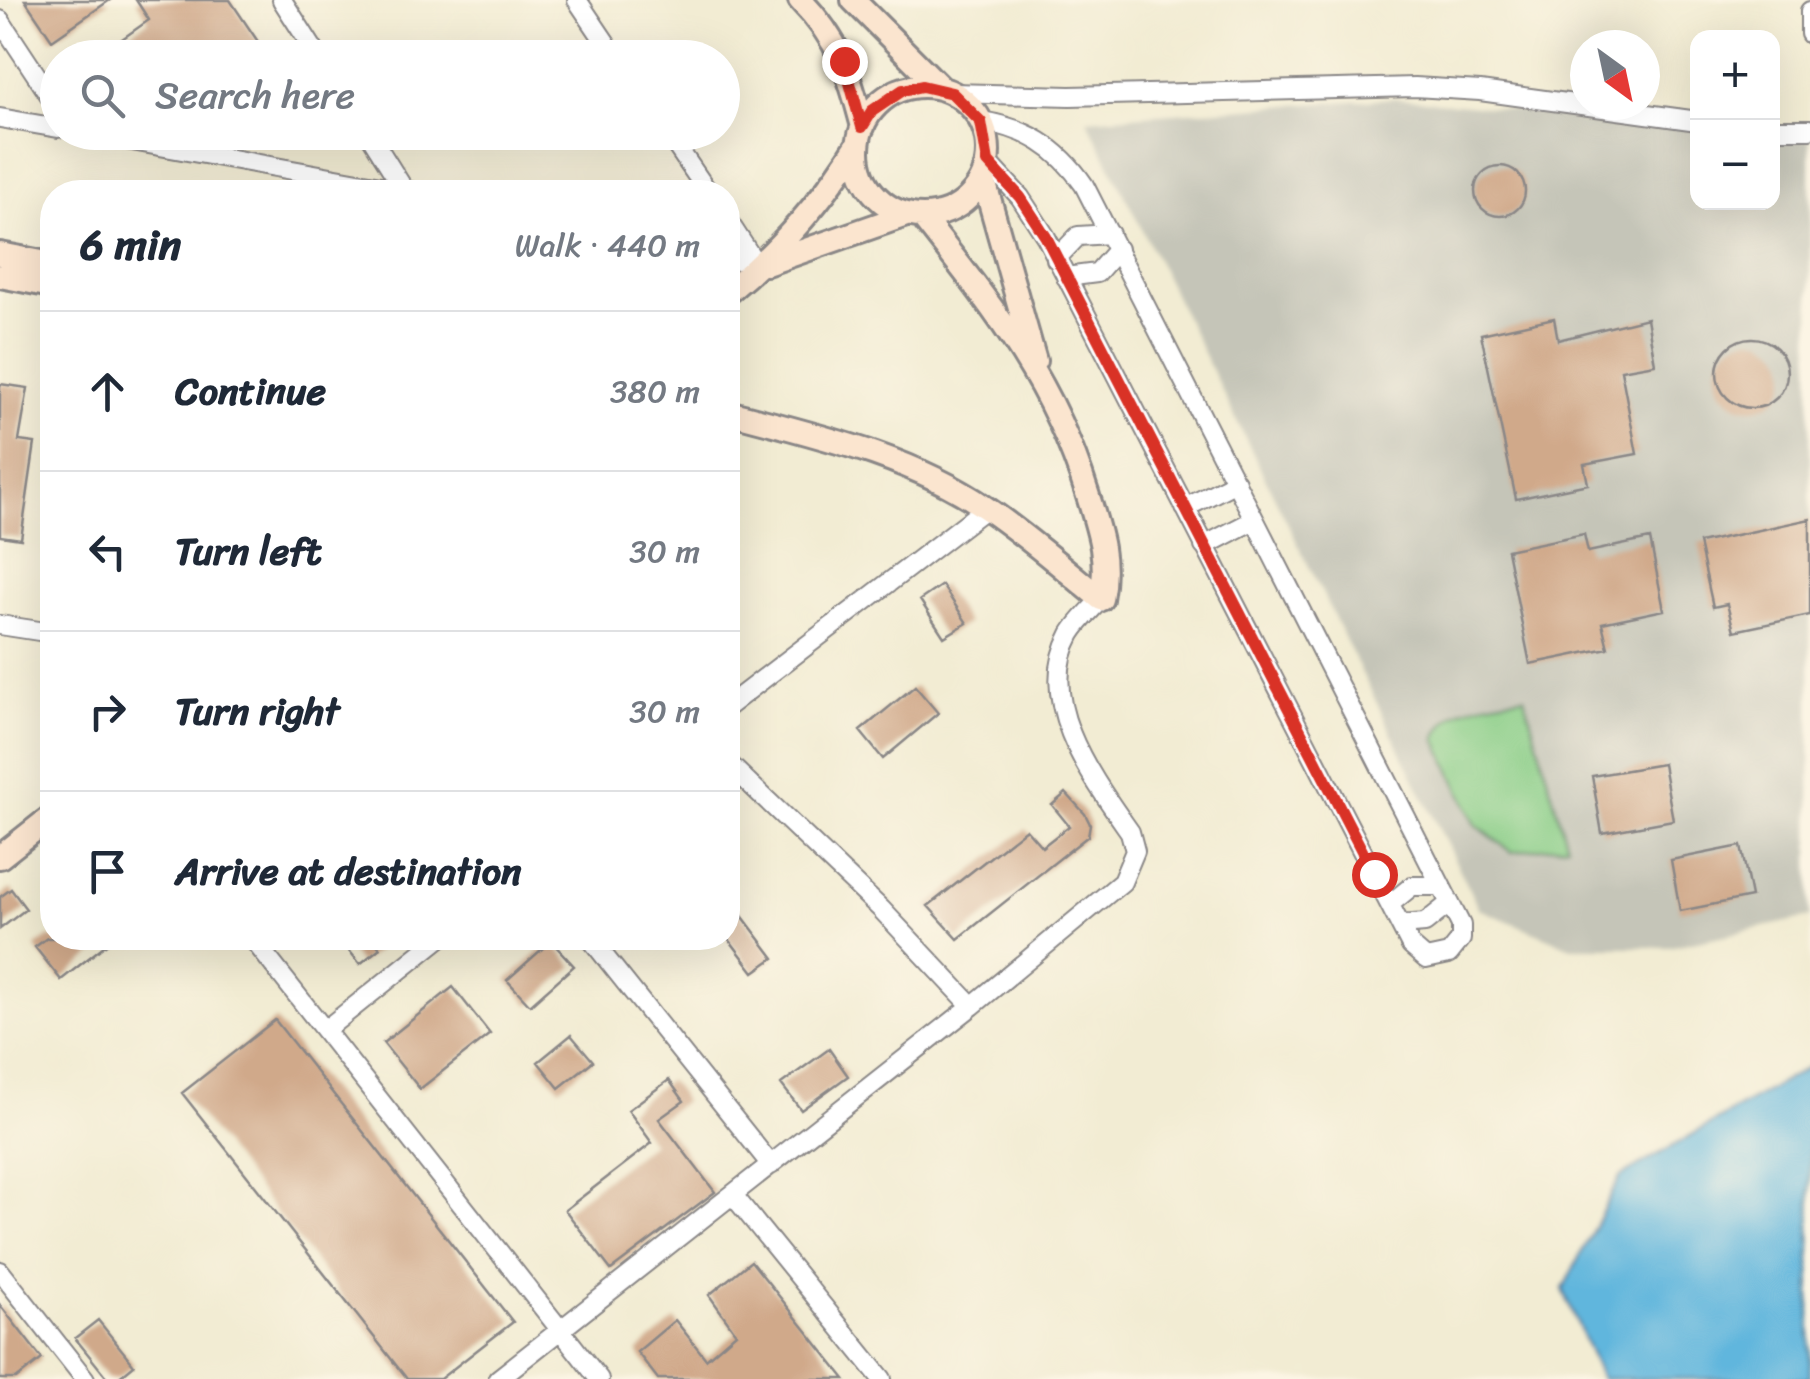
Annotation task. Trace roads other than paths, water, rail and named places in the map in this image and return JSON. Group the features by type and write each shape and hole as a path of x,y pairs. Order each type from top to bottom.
{"street":[{"path":"282,0 308,40"},
{"path":"577,0 604,40"},
{"path":"800,0 828,29 844,61 860,136 864,180 875,196 914,216 1038,374"},
{"path":"853,0 981,122 1022,131 1057,153 1084,185 1450,903 1463,932 1458,947 1449,954 1426,960 1416,954 1066,276 1027,206 985,169"},
{"path":"1810,11 1810,34"},
{"path":"0,20 40,81"},
{"path":"740,282 818,202 872,111 903,90 1070,96 1415,87 1480,91 1690,119"},
{"path":"0,118 40,125"},
{"path":"498,1379 972,1006 1122,882 1131,870 1135,851 1130,832 1065,721 1059,696 1060,667 1071,634 1101,598 1105,548 1072,444 1038,374 985,169 981,122"},
{"path":"1780,129 1810,129"},
{"path":"180,150 344,180"},
{"path":"380,150 401,180"},
{"path":"679,150 700,180"},
{"path":"740,260 758,267 816,242 959,206 985,169"},
{"path":"1056,259 1078,236 1114,242"},
{"path":"740,240 758,267"},
{"path":"1066,276 1097,273 1114,242"},
{"path":"0,254 40,262"},
{"path":"0,276 40,284"},
{"path":"740,415 869,452 986,508 1101,598"},
{"path":"1185,508 1236,482"},
{"path":"740,697 986,508"},
{"path":"1204,546 1254,520"},
{"path":"0,625 40,631"},
{"path":"740,774 881,909 972,1006"},
{"path":"0,857 40,825"},
{"path":"1390,904 1412,886 1440,886"},
{"path":"1401,925 1425,923 1450,903"},
{"path":"262,950 599,1379"},
{"path":"325,1030 425,950"},
{"path":"600,950 771,1165"},
{"path":"733,1195 882,1379"},
{"path":"0,1271 85,1379"}],"water":[{"path":"1810,1066 1810,1379 1601,1379 1563,1289 1620,1177"}]}
